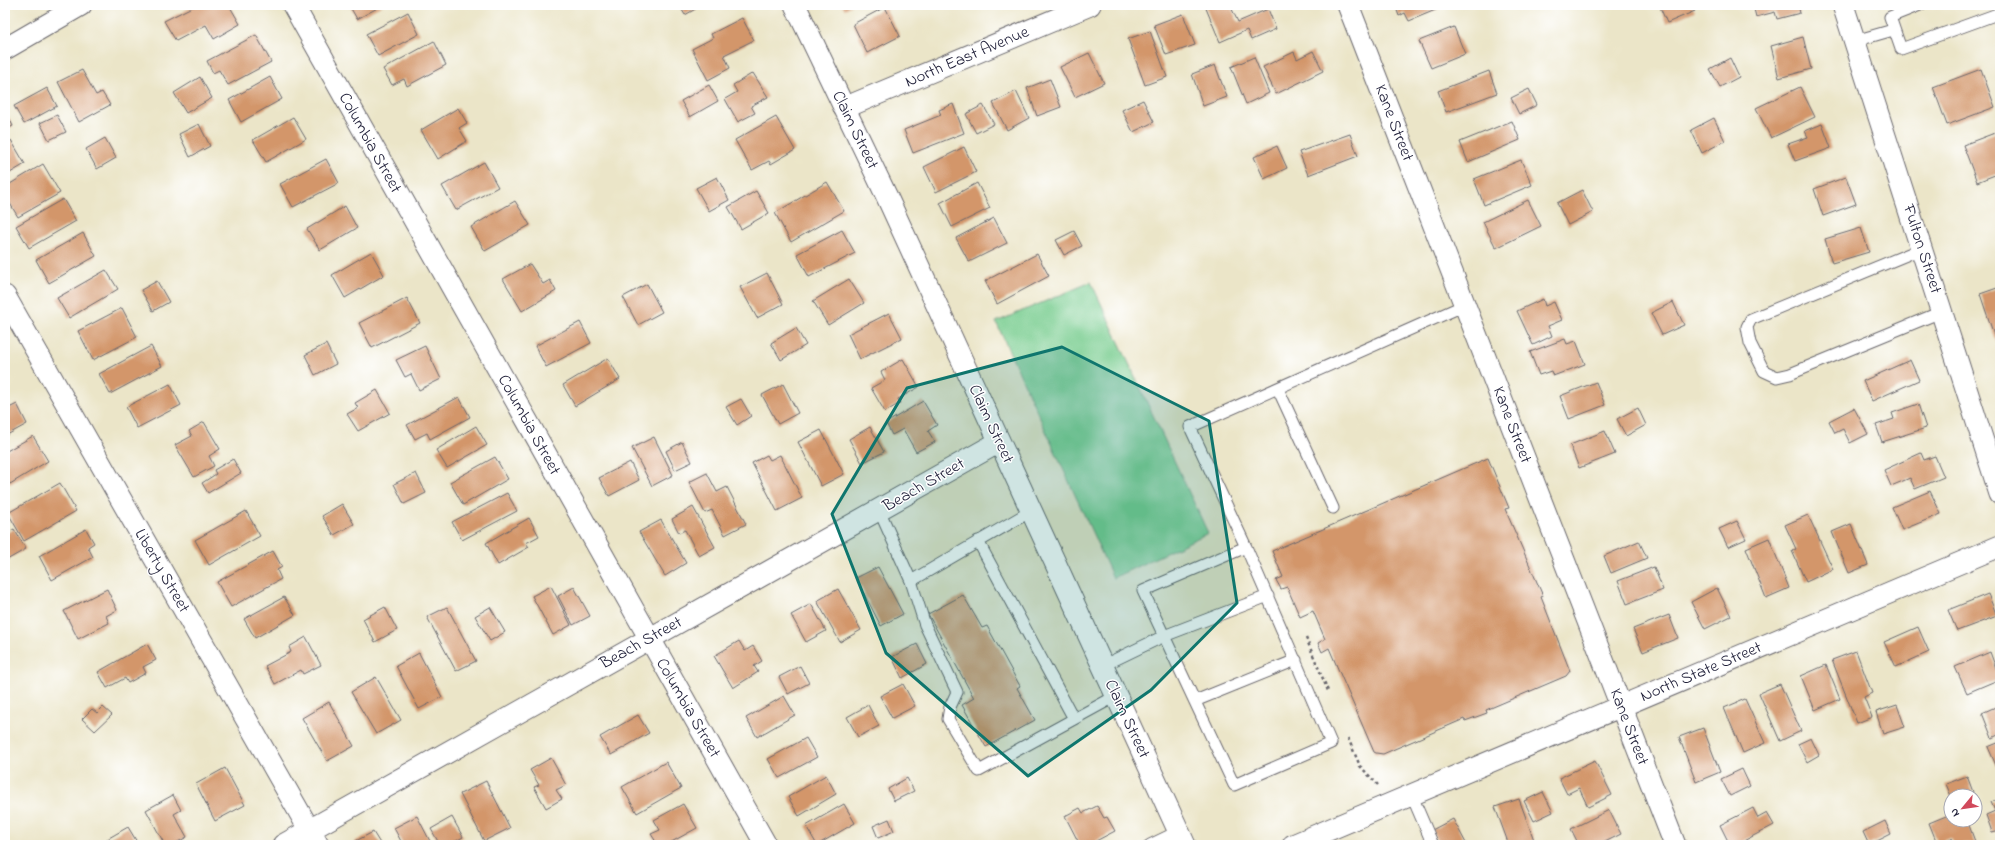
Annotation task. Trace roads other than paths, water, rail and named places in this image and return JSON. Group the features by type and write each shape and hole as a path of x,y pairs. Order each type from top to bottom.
{"street":[{"path":"5,49 81,5"},
{"name":"Columbia Street","path":"293,5 766,845"},
{"name":"Claim Street","path":"795,5 887,197 1182,838"},
{"name":"North East Avenue","path":"844,108 1090,5"},
{"name":"Kane Street","path":"1348,5 1675,845"},
{"name":"Fulton Street","path":"1843,5 2000,494"},
{"name":"Liberty Street","path":"6,299 314,838"},
{"name":"Beach Street","path":"283,845 314,838 649,639 999,442"},
{"name":"North State Street","path":"1293,845 1412,796 1621,705 2000,546"}],"lane":[{"path":"1920,5 1890,17 1893,30 1901,49 2000,13"},
{"path":"1855,41 1893,30"},
{"path":"1922,249 1751,319 1747,327 1750,343 1764,371 1777,377 1790,374 1942,312"},
{"path":"1246,547 1143,591 1234,785 1331,743 1268,596 1246,547 1190,427 1465,305"},
{"path":"1278,389 1333,508"},
{"path":"878,510 911,580 925,625 957,692 950,706 948,719 979,771 1116,696"},
{"path":"911,580 1031,510"},
{"path":"978,541 1074,719"},
{"path":"1102,666 1164,636 1268,596"},
{"path":"1195,702 1296,660"},
{"path":"1412,796 1433,845"},
{"path":"1150,845 1182,838"}]}
